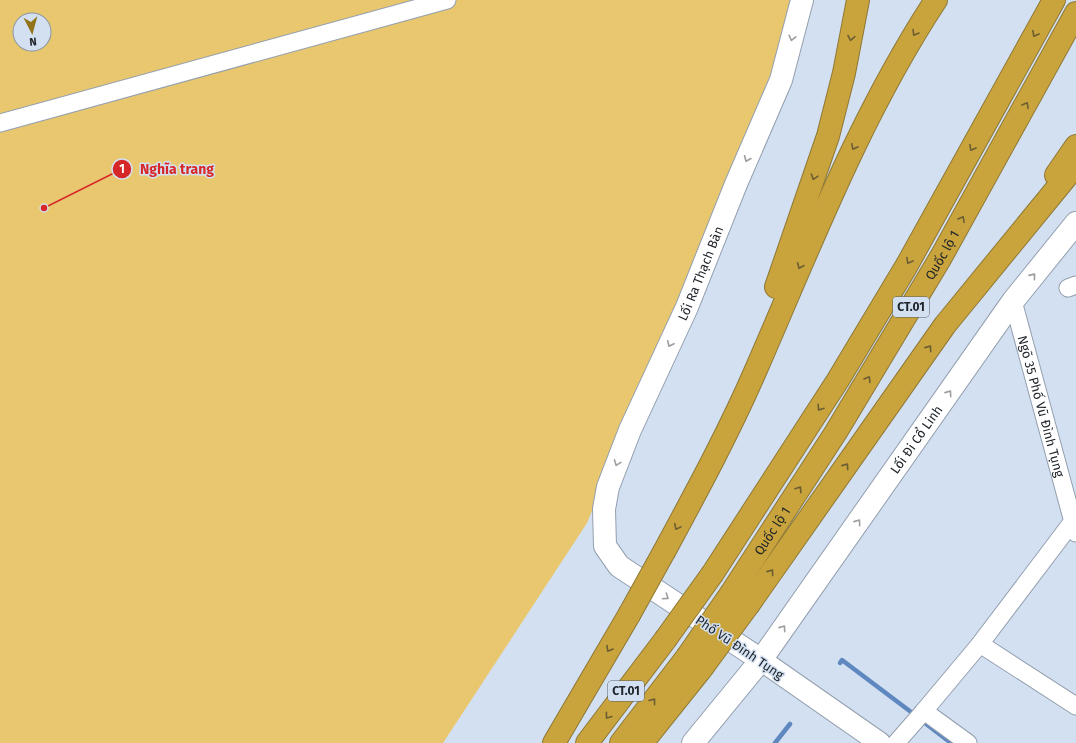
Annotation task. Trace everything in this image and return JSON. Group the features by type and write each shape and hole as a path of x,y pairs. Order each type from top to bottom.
{"highway":[{"path":"690,505 757,341 828,136 844,73 858,0"},
{"path":"554,743 629,616 690,505 757,367 803,260 876,101 936,0"},
{"name":"Quốc lộ 1","path":"588,743 713,573 834,386 907,265 1054,0"},
{"name":"Quốc lộ 1","path":"740,598 836,432 933,270 1044,73 1076,13"},
{"path":"991,271 1076,146"},
{"path":"740,598 945,325 991,271 1076,165"},
{"name":"CT.01","path":"621,743 695,663 740,598"},
{"path":"642,743 695,663"}],"main road":[{"name":"Lối Ra Thạch Bàn","path":"605,546 604,509 608,487 630,430 687,307 736,184 781,80 802,0"},
{"name":"Lối Đi Cổ Linh","path":"693,743 761,660 1014,302 1076,223"},
{"name":"Phố Vũ Đình Tụng","path":"605,546 619,566 761,660"}],"street":[{"path":"0,123 447,0"},
{"name":"Ngõ 35 Phố Vũ Đình Tụng","path":"1014,302 1074,527"},
{"path":"891,742 924,710 980,644 1074,527"},
{"path":"980,644 1076,706"},
{"name":"Phố Vũ Đình Tụng","path":"761,660 891,742"},
{"path":"924,710 968,743"}],"shaded area":[{"path":"0,0 795,0 771,73 587,523 443,743 0,743"}],"waterway":[{"path":"840,663 842,660 915,715"},
{"path":"921,720 951,743"},
{"path":"775,743 790,724"}],"place":[{"name":"Nghĩa trang","path":"44,208"}]}
